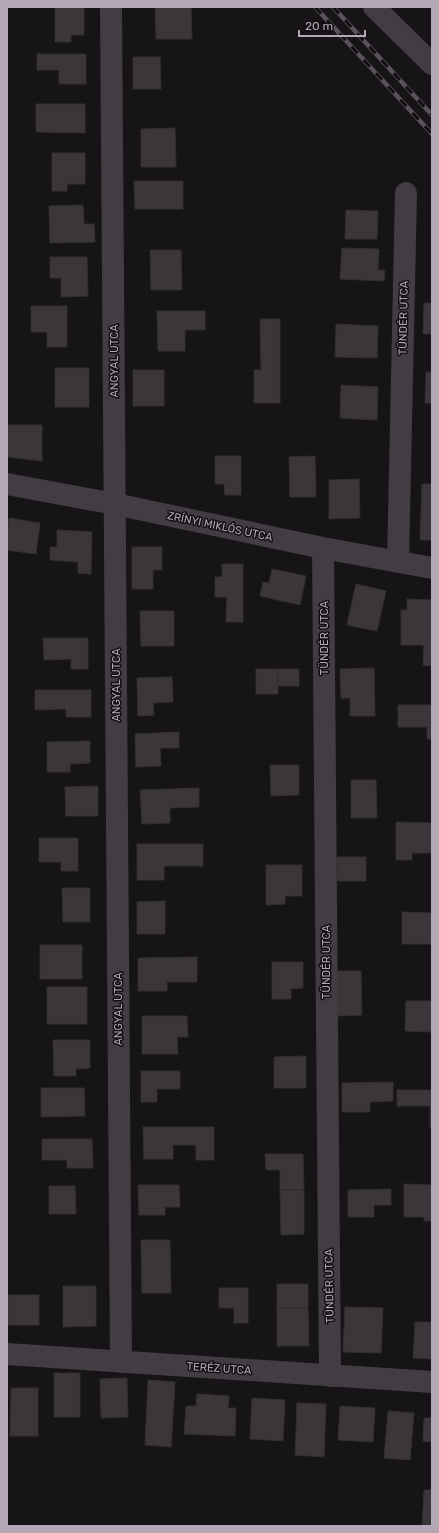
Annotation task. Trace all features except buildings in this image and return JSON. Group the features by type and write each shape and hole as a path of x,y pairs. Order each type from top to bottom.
{"street":[{"name":"ANGYAL UTCA","path":"111,7 121,1362"},
{"path":"374,7 432,64"},
{"name":"TÜNDÉR UTCA","path":"398,562 406,193"},
{"name":"ZRÍNYI MIKLÓS UTCA","path":"7,484 114,504 323,548 432,568"},
{"name":"TÜNDÉR UTCA","path":"323,548 330,1376"},
{"name":"TERÉZ UTCA","path":"7,1354 432,1382"}],"railway":[{"path":"315,7 432,134"},
{"path":"333,7 432,115"}]}
